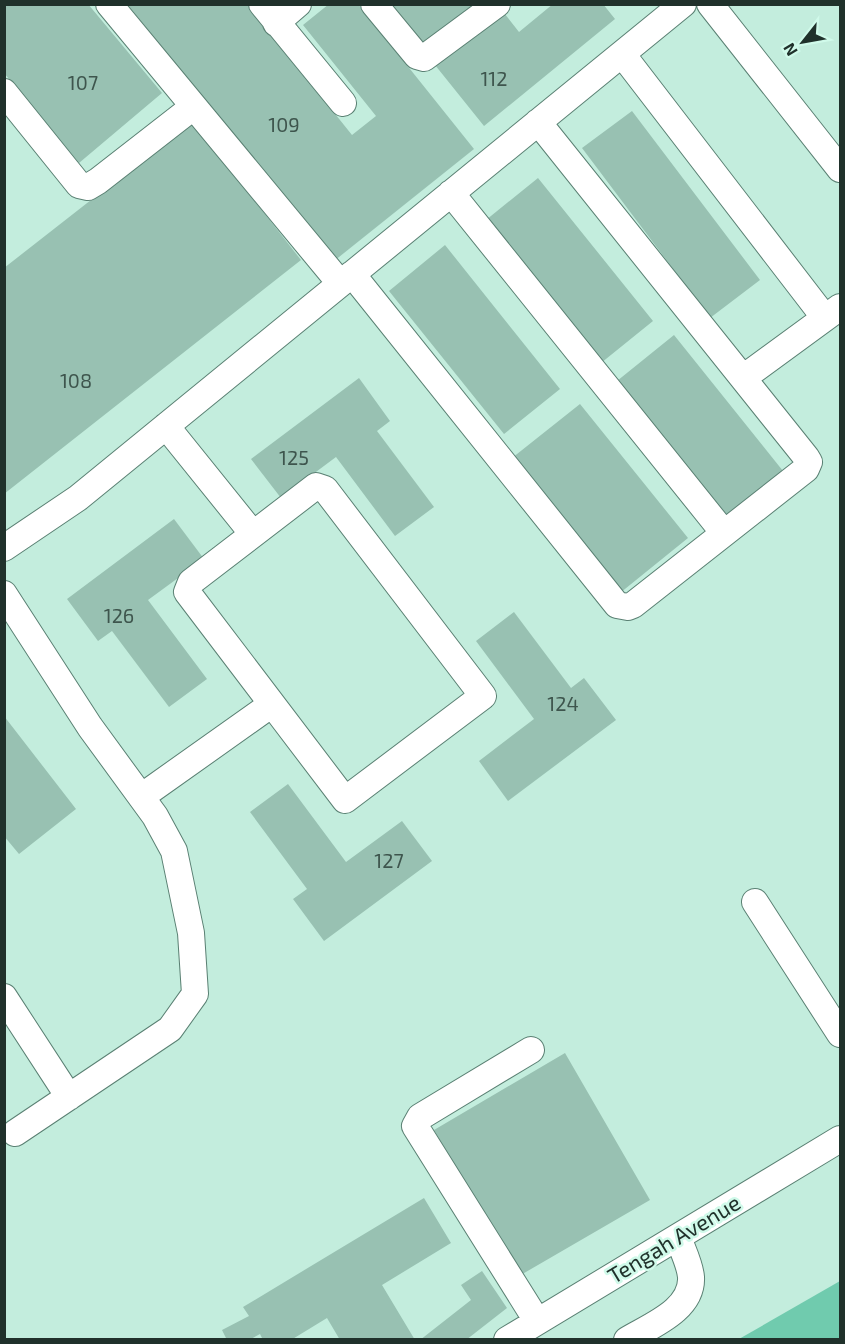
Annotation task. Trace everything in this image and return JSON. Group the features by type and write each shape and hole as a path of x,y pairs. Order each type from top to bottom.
{"lane":[{"path":"109,4 193,107 346,279 617,605 628,607 809,465 806,457 538,122"},
{"path":"298,4 269,14 343,103"},
{"path":"374,4 417,56 424,57 496,4"},
{"path":"4,548 78,498 682,4"},
{"path":"710,4 840,169"},
{"path":"622,54 833,313 743,378"},
{"path":"4,92 79,184 88,187 98,182 193,107"},
{"path":"452,193 724,533"},
{"path":"166,426 253,534"},
{"path":"316,486 325,489 483,696 345,800 272,704 187,592 191,582 316,486"},
{"path":"4,594 90,727 141,797 174,851 191,933 195,994 170,1029 15,1133"},
{"path":"141,797 272,704"},
{"path":"755,902 840,1034"},
{"path":"4,997 69,1097"},
{"path":"531,1050 420,1117 415,1126 537,1322"},
{"name":"Tengah Avenue","path":"507,1340 840,1139"},
{"path":"627,1340 675,1311 690,1291 691,1276 678,1237"}],"green space":[{"path":"840,1281 840,1339 739,1339"}],"building":[{"path":"4,4 88,4 162,93 79,163 4,73"},
{"path":"127,4 247,4 352,135 376,116 303,25 329,4 358,4 474,149 334,261"},
{"path":"386,4 497,4 519,32 553,4 603,4 615,19 484,126"},
{"path":"632,111 760,280 710,318 582,148"},
{"path":"192,121 301,260 4,494 4,268"},
{"path":"538,178 653,321 601,363 486,220"},
{"path":"445,245 560,389 504,434 389,291"},
{"path":"674,335 783,471 726,517 617,381"},
{"path":"359,378 390,421 377,431 434,507 395,536 336,457 281,498 251,459"},
{"path":"580,404 688,538 620,593 512,458"},
{"path":"174,519 204,559 148,600 207,679 169,707 112,631 98,641 67,599"},
{"path":"514,612 571,688 584,678 616,720 508,801 479,761 534,719 476,641"},
{"path":"4,716 76,809 19,854 4,836"},
{"path":"288,784 346,862 402,821 432,861 324,941 293,899 307,889 250,812"},
{"path":"565,1053 650,1200 519,1276 434,1130"},
{"path":"424,1198 451,1243 382,1285 415,1340 340,1340 327,1318 291,1340 263,1340 260,1334 249,1340 227,1340 222,1330 249,1316 243,1307"},
{"path":"482,1271 507,1308 466,1340 420,1340 471,1300 461,1285"}]}
